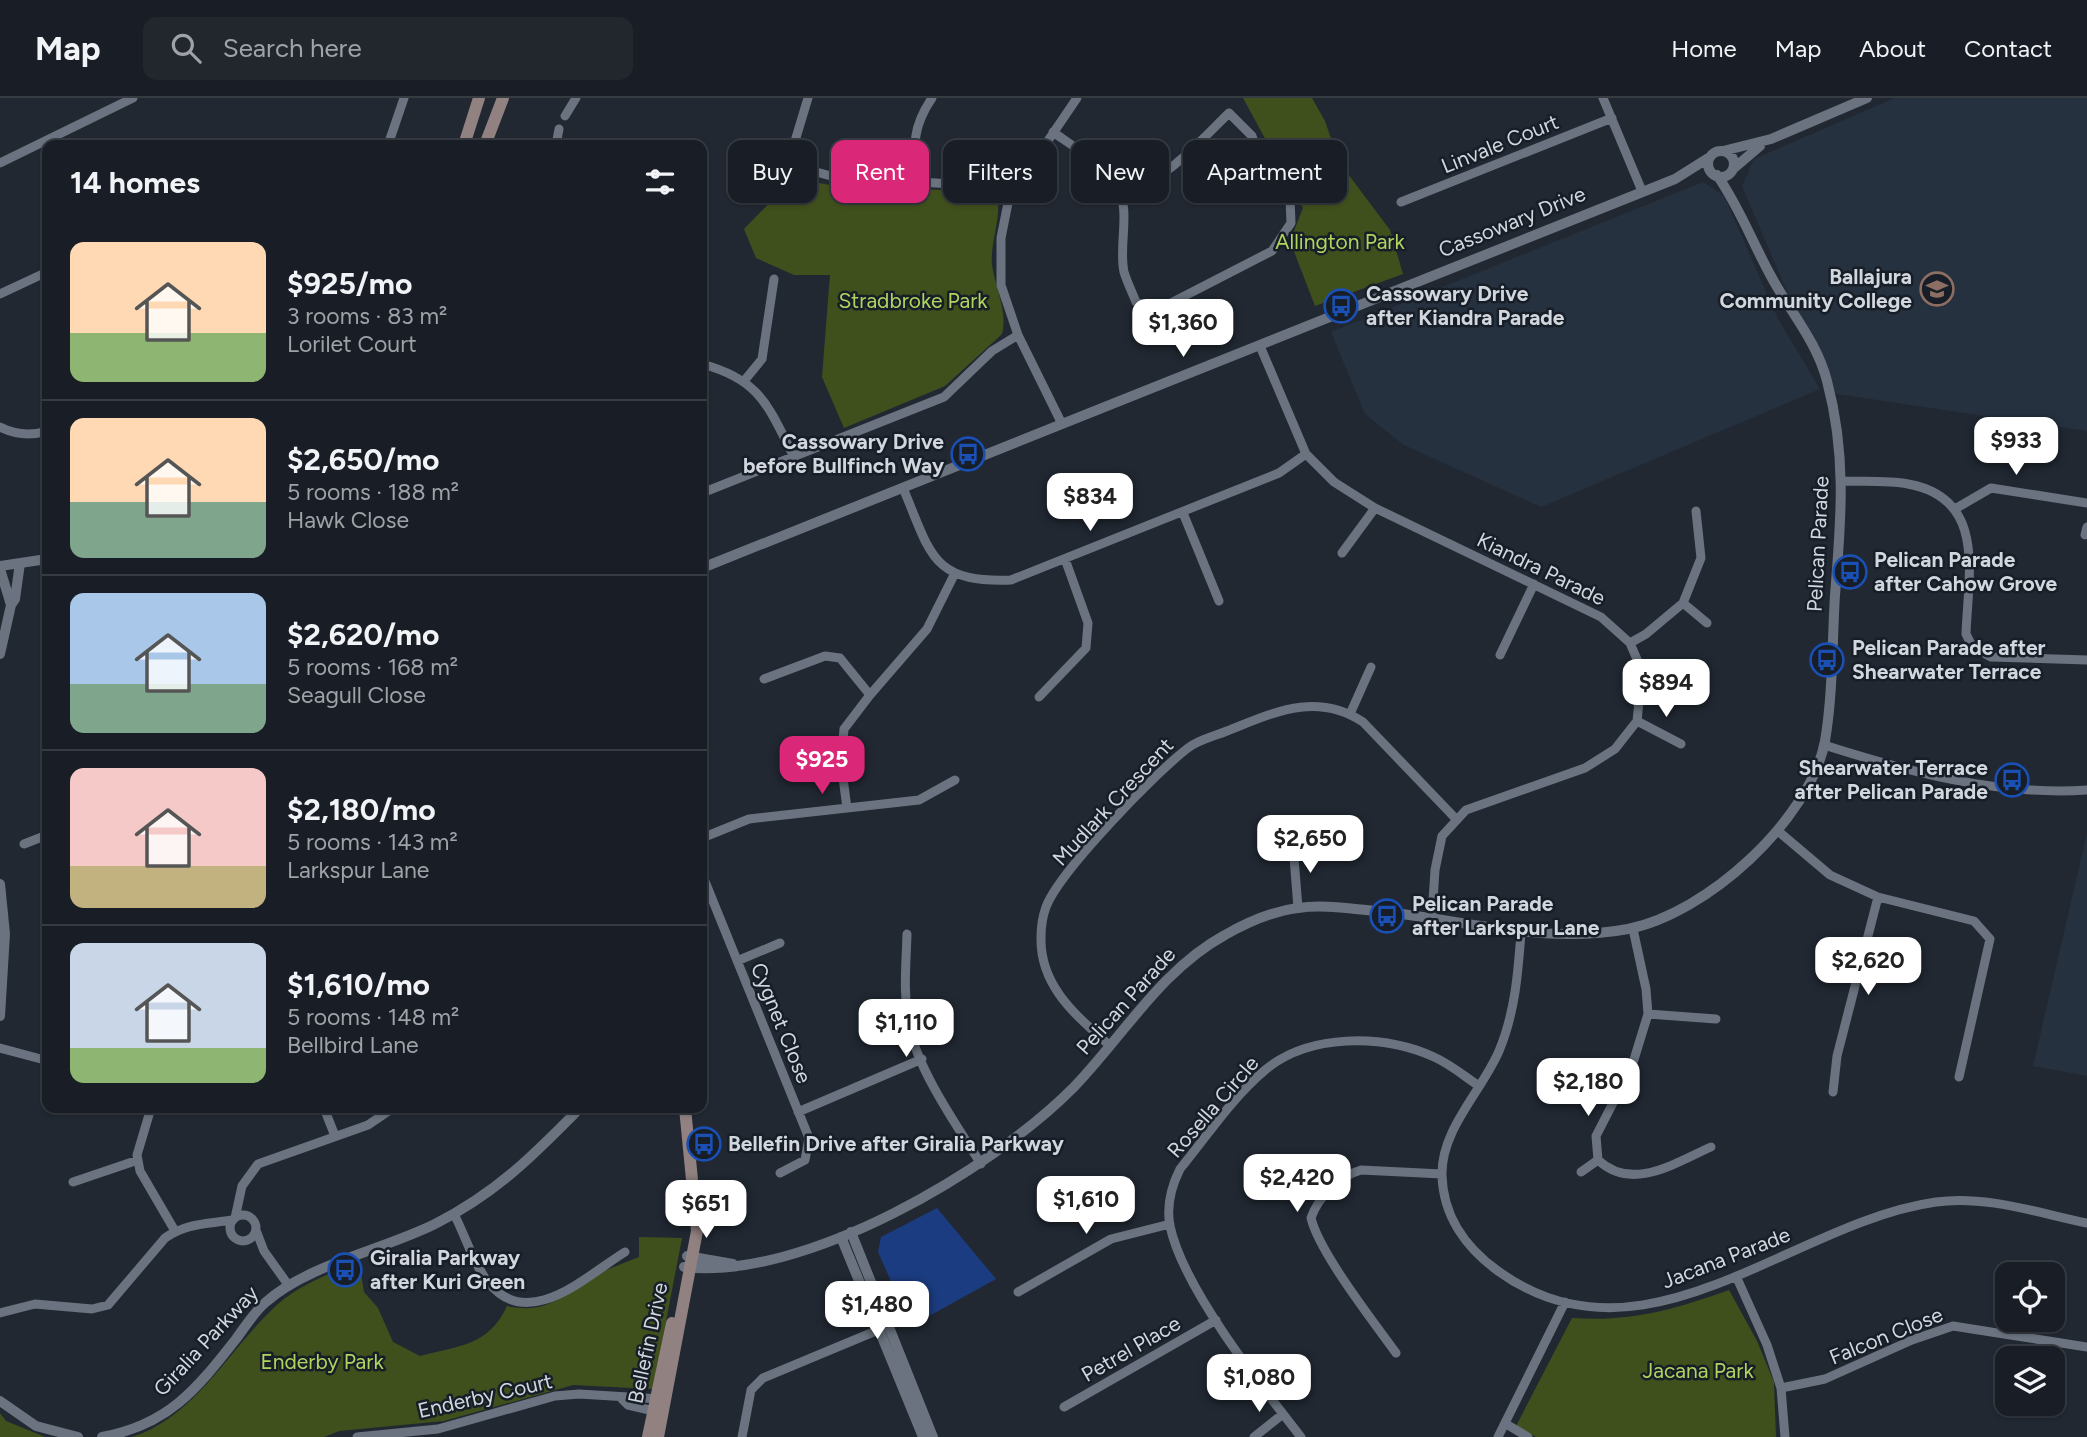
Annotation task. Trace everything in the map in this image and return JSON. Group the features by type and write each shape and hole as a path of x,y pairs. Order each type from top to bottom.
{"main road":[{"path":"466,140 480,98"},
{"path":"487,140 503,98"},
{"name":"Bellefin Drive","path":"649,1437 659,1406 696,1216 694,1173 686,1113"},
{"name":"Bellefin Drive","path":"658,1437 659,1406"}],"street":[{"path":"47,140 133,98"},
{"path":"390,140 404,98"},
{"path":"565,116 576,98"},
{"path":"808,98 795,141 798,167 831,176"},
{"path":"913,140 922,112 932,98"},
{"path":"1049,140 1077,98"},
{"path":"1603,98 1642,191"},
{"path":"1772,139 1723,151 1710,157 1709,166 1715,174 1732,170 1747,155 1772,139 1867,98"},
{"path":"1229,113 1252,136 1264,169 1290,199 1291,223 1272,251 1167,305 1150,308 1136,302 1124,271 1123,211 1119,195 1142,188 1177,163 1229,113"},
{"name":"Linvale Court","path":"1401,202 1612,118"},
{"path":"557,140 559,129"},
{"path":"1054,132 1071,146"},
{"path":"0,163 42,142"},
{"path":"1723,151 1732,156 1732,170"},
{"name":"Cassowary Drive","path":"707,566 1675,178 1710,157"},
{"name":"Pelican Parade","path":"1732,170 1737,205"},
{"name":"Cassowary Drive","path":"1675,178 1715,174"},
{"name":"Pelican Parade","path":"689,1262 759,1262 846,1234 934,1192 981,1164 1043,1116 1110,1046 1163,984 1194,955 1249,923 1298,908 1432,916 1521,933 1584,934 1633,929 1693,903 1736,870 1778,831 1805,791 1824,745 1843,481 1826,375 1815,347 1764,263 1737,205 1715,174"},
{"path":"1008,203 1001,238 1001,285 1018,335 1061,422"},
{"path":"0,294 42,274"},
{"path":"744,381 762,359 774,279"},
{"path":"707,491 944,397 992,351 1018,335"},
{"name":"Kiandra Parade","path":"1260,346 1306,454 1334,482 1374,508 1601,617 1630,643 1642,671 1637,721"},
{"path":"707,365 728,371 757,390 794,457"},
{"path":"0,427 12,433 35,435 42,433"},
{"path":"903,488 931,553 954,575 975,581 1011,580 1279,473 1306,454"},
{"path":"1843,481 1909,484 1936,495 1955,509 1969,539 1966,634 1972,646 1991,657 2087,660"},
{"path":"1955,509 1991,488 2087,503"},
{"path":"1342,553 1374,508"},
{"path":"1630,643 1646,634 1683,603 1701,558 1696,511"},
{"path":"1183,513 1219,601"},
{"path":"1039,697 1086,648 1088,623 1065,559"},
{"path":"11,605 0,567 42,560"},
{"path":"0,654 11,605 15,599 20,563"},
{"path":"847,808 841,763 844,729 927,629 954,575"},
{"path":"1500,655 1534,584"},
{"path":"1683,603 1707,623"},
{"path":"764,679 825,656 840,658 870,695"},
{"path":"1350,714 1371,667"},
{"name":"Mudlark Crescent","path":"1110,1046 1059,999 1046,971 1041,939 1046,906 1069,869 1146,787 1189,747 1288,707 1324,707 1350,714 1363,722 1457,820"},
{"path":"1432,916 1442,836 1466,810 1585,768 1615,748 1637,721 1681,744"},
{"path":"1824,745 1982,786 2016,790 2087,790"},
{"path":"707,836 749,820 919,800 955,780"},
{"path":"1778,831 1830,875 1878,897 1975,920 1990,939 1959,1077"},
{"path":"23,844 42,837"},
{"path":"1293,845 1298,908"},
{"path":"0,884 5,934 0,1016"},
{"name":"Cygnet Close","path":"707,886 808,1138 805,1160 780,1173"},
{"path":"1833,1092 1837,1056 1878,897"},
{"path":"1633,929 1646,989 1648,1014 1632,1066 1596,1136 1598,1160 1609,1171 1632,1176 1659,1170 1711,1147"},
{"name":"Jacana Parade","path":"1521,933 1513,1008 1498,1054 1447,1146 1442,1174 1452,1221 1479,1256 1510,1279 1565,1302 1637,1307 1673,1300 1895,1210 1937,1202 1980,1201 2087,1223"},
{"path":"907,934 905,1001 910,1030 950,1115 981,1164"},
{"path":"737,961 780,943"},
{"path":"1648,1014 1716,1019"},
{"name":"Rosella Circle","path":"1301,1437 1216,1320 1175,1245 1170,1224 1170,1195 1180,1168 1254,1080 1292,1053 1321,1044 1392,1044 1435,1057 1479,1086"},
{"path":"0,1048 41,1059"},
{"path":"798,1112 922,1059"},
{"path":"150,1113 138,1160 140,1171 175,1231"},
{"path":"326,1113 335,1136"},
{"path":"234,1237 230,1227 240,1195 246,1179 258,1164 368,1125 386,1113"},
{"name":"Giralia Parkway","path":"102,1437 145,1427 173,1409 223,1355 265,1302 289,1286 454,1214 517,1172 575,1113"},
{"path":"72,1182 138,1160"},
{"path":"1581,1172 1598,1160"},
{"path":"1395,1353 1353,1292 1317,1234 1311,1218 1339,1179 1350,1173 1361,1170 1442,1174"},
{"path":"240,1195 247,1216 254,1221 264,1251 289,1286"},
{"path":"454,1214 488,1283 513,1303 543,1303 625,1252"},
{"path":"0,1314 35,1304 92,1308 108,1305 175,1231 190,1225 211,1224 247,1216"},
{"path":"211,1224 234,1237 248,1240 264,1251"},
{"path":"1018,1292 1111,1239 1170,1224"},
{"path":"248,1240 256,1230"},
{"path":"846,1234 884,1328 933,1437"},
{"path":"1736,1276 1767,1345 1782,1388 1785,1437"},
{"path":"1499,1437 1565,1302"},
{"name":"Petrel Place","path":"1064,1407 1216,1320"},
{"name":"Falcon Close","path":"1782,1388 1825,1379 1912,1340 1953,1326 2087,1347"},
{"path":"742,1437 751,1390 763,1378 884,1328"},
{"path":"884,1328 923,1437"},
{"name":"Enderby Court","path":"357,1437 405,1435 461,1424 555,1396 579,1394 622,1399 628,1405 659,1406"},
{"path":"0,1401 36,1426 78,1437"},
{"path":"1254,1437 1283,1414"},
{"path":"1506,1424 1528,1437"}],"shaded area":[{"name":"Ballajura Community College","path":"1895,98 2087,98 2087,431 1830,393 1742,186 1754,159"},
{"path":"1703,182 1724,196 1778,319 1820,389 1541,507 1404,445 1365,414 1331,332"},
{"path":"2087,833 2087,1076 2033,1066"}],"green space":[{"name":"Allington Park","path":"1243,98 1312,98 1325,121 1331,140 1266,140"},
{"name":"Allington Park","path":"1347,173 1390,230 1403,274 1315,306 1290,241 1303,208 1300,203 1347,203"},
{"name":"Stradbroke Park","path":"817,183 831,185 831,203 929,203 929,190 943,190 943,203 998,203 992,265 1002,308 1002,334 945,386 844,428 822,377 830,275 794,275 756,258 744,229 769,203 817,203"},
{"name":"Enderby Park","path":"639,1237 682,1238 653,1389 573,1385 444,1421 339,1431 324,1437 132,1437 155,1427 194,1397 278,1304 296,1291 348,1266 359,1262 364,1292 378,1308 393,1342 420,1356 482,1337 500,1319 507,1306 531,1308 550,1303 600,1273 639,1257"},
{"name":"Jacana Park","path":"1729,1290 1757,1341 1774,1382 1776,1437 1536,1437 1516,1426 1572,1318 1614,1318 1652,1313"},
{"path":"0,1413 6,1421 45,1437 0,1437"}],"water":[{"path":"937,1208 996,1279 911,1326 878,1252 881,1237"}],"place":[{"name":"Ballajura Community College","path":"1937,289"},
{"name":"Cassowary Drive after Kiandra Parade","path":"1341,306"},
{"name":"Cassowary Drive before Bullfinch Way","path":"968,454"},
{"name":"Pelican Parade after Cahow Grove","path":"1850,572"},
{"name":"Pelican Parade after Shearwater Terrace","path":"1827,660"},
{"name":"Shearwater Terrace after Pelican Parade","path":"2012,780"},
{"name":"Pelican Parade after Larkspur Lane","path":"1387,916"},
{"name":"Bellefin Drive after Giralia Parkway","path":"704,1144"},
{"name":"Giralia Parkway after Kuri Green","path":"345,1270"}]}
